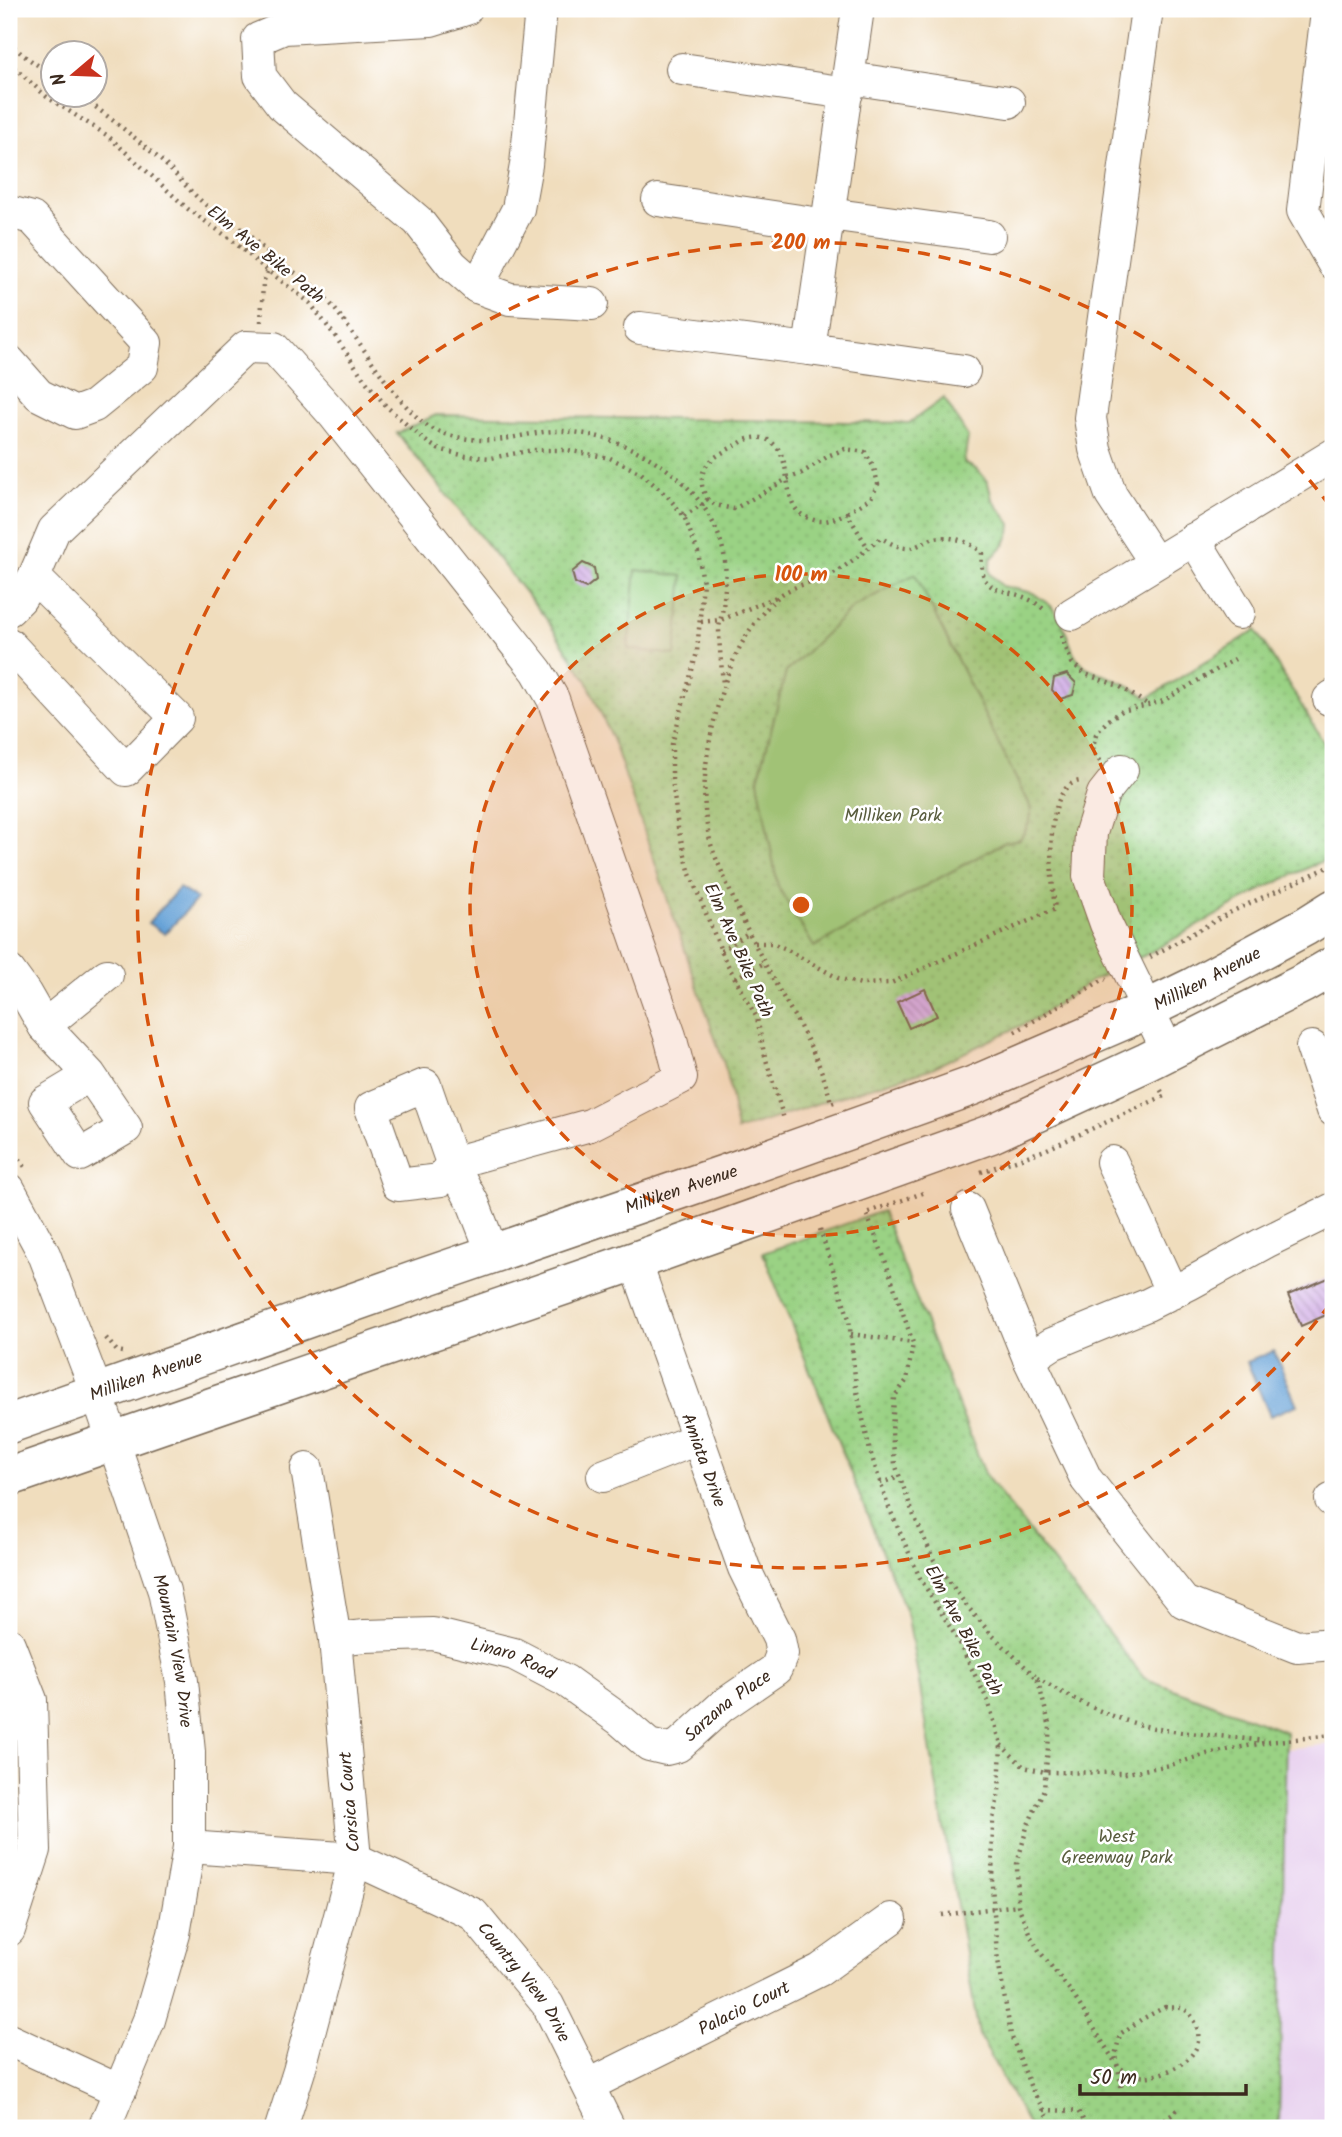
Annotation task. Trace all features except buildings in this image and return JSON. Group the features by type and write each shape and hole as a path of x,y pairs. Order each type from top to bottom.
{"main road":[{"name":"Milliken Avenue","path":"9,1424 972,1086 1147,1009 1217,974 1333,909"},
{"path":"9,1477 635,1261 991,1134 1168,1051 1333,966"}],"street":[{"path":"266,9 258,39 260,76 282,105 418,221 452,265 477,286 510,299 592,304"},
{"path":"258,39 284,29 431,20 466,9"},
{"path":"477,286 517,209 526,165 541,9"},
{"path":"809,349 858,9"},
{"path":"1147,9 1090,418 1095,449 1111,495 1155,562"},
{"path":"1333,9 1327,12 1303,211 1333,263"},
{"path":"682,69 1009,102"},
{"path":"1315,105 1333,135"},
{"path":"658,200 989,236"},
{"path":"9,212 32,218 146,343 142,367 94,406 75,413 38,395 11,368"},
{"path":"640,328 964,371"},
{"path":"9,610 20,599 34,577 54,530 246,347 274,348 334,415 537,671 553,699 670,1036 681,1078 590,1125 452,1163 474,1205 493,1254"},
{"path":"1060,620 1333,455"},
{"path":"1194,539 1240,612"},
{"path":"9,644 126,770 177,718 34,577"},
{"path":"1114,768 1091,833 1089,876 1106,924 1168,1051"},
{"path":"9,971 44,1026 90,1075"},
{"path":"44,1026 107,975"},
{"path":"1312,1048 1333,1110"},
{"path":"1112,1162 1172,1293"},
{"name":"Mountain View Drive","path":"19,1182 97,1394 164,1591 182,1681 189,1752 189,1847 174,1934 149,2020 104,2128"},
{"path":"968,1209 1029,1359 1086,1479 1184,1602 1297,1647 1333,1644"},
{"path":"1029,1359 1052,1344 1172,1293 1333,1209"},
{"name":"Amiata Drive","path":"635,1261 696,1439 744,1567 779,1639 782,1654"},
{"path":"603,1476 696,1439"},
{"name":"Corsica Court","path":"281,2128 299,2071 355,1859 335,1639 307,1469"},
{"name":"Linaro Road","path":"335,1639 433,1634 514,1654 566,1681 620,1718 649,1745 666,1749"},
{"path":"9,1644 31,1700 35,1850 9,1930"},
{"name":"Sarzana Place","path":"666,1749 678,1746 722,1706 776,1669 782,1654"},
{"name":"Country View Drive","path":"189,1847 355,1859 473,1914 548,2005 609,2128"},
{"name":"Palacio Court","path":"589,2085 820,1970 891,1919"},
{"path":"9,2040 120,2091"}],"path":[{"path":"9,42 38,65"},
{"name":"Elm Ave Bike Path","path":"9,63 47,97 108,136 188,209 229,237 310,303 386,406 438,449 466,456 491,458 533,450 566,450 610,458 641,473 668,497 684,516 698,552 703,582 697,652 672,744 672,779 678,828 690,874 721,951 757,1018 764,1053 784,1119"},
{"path":"97,108 134,136 214,212 243,230 273,257 321,293 348,325 365,353 400,399 422,422 443,433 496,440 562,431 593,436 630,447 663,467 705,502 734,509 787,479 802,473 838,452 845,449 865,452 874,468 878,484 871,498 847,513 831,520 817,522 800,514 792,505 787,479 783,455 773,443 760,437 745,439 711,460 704,470 701,482 705,502 724,556 725,587 719,625 723,687"},
{"path":"260,348 263,283 273,257"},
{"path":"684,516 705,502"},
{"path":"847,513 868,548"},
{"path":"701,622 721,620 826,577 846,567 881,538 894,545 909,548 934,538 948,538 976,546 982,553 981,566 985,581 996,591 1032,600 1060,620 1072,663 1085,674 1119,686 1147,704"},
{"path":"780,595 746,635 723,687 706,755 705,807 711,845 748,933 810,1042 831,1103"},
{"path":"1114,768 1094,757 1096,734 1107,721 1122,711 1161,702 1236,659"},
{"path":"755,943 772,943 810,964 850,981 861,984 891,982 1055,909 1051,833 1065,788 1075,781 1086,781"},
{"path":"1009,1036 1104,979 1109,982 1233,911 1333,865"},
{"path":"721,951 748,933"},
{"path":"735,978 764,963"},
{"path":"819,1107 842,1100"},
{"path":"773,1123 796,1115"},
{"path":"9,1141 19,1182"},
{"path":"866,1213 913,1343 907,1380 894,1397 892,1432 895,1464 934,1560 966,1605 1037,1678 1088,1706 1170,1731 1268,1742"},
{"name":"Elm Ave Bike Path","path":"820,1230 849,1319 856,1387 870,1451 887,1503 920,1578 955,1635 988,1701 1000,1744 999,1793 993,1819 997,1954 1011,2035 1031,2088 1054,2128"},
{"path":"850,1334 913,1343"},
{"path":"104,1336 117,1351 132,1353"},
{"path":"880,1483 900,1477"},
{"path":"1037,1678 1050,1727 1044,1789 1021,1845 1017,1864 1018,1905 1030,1935 1072,1993 1118,2067 1134,2076 1148,2077 1165,2071 1183,2062 1196,2049 1199,2034 1193,2016 1182,2008 1165,2007 1120,2034 1115,2056 1118,2067 1122,2091"},
{"path":"1000,1744 1024,1767 1045,1772 1126,1773 1268,1742 1333,1735"},
{"path":"942,1915 1018,1905"},
{"path":"1102,2128 1135,2122 1153,2122 1169,2117 1178,2109"},
{"path":"1044,2110 1079,2111 1088,2128"}],"shaded area":[{"path":"1333,1744 1333,2128 1279,2128 1284,1749"}],"green space":[{"name":"Milliken Park","path":"944,398 968,437 964,463 978,470 984,477 992,499 1011,524 1005,544 991,559 990,574 1002,586 1033,593 1051,606 1062,622 1075,656 1086,667 1129,686 1148,698 1256,630 1333,758 1333,856 1265,888 1145,955 1093,980 1033,1020 930,1069 737,1131 727,1073 615,746 587,681 545,617 397,433 436,415 909,423"},
{"path":"636,570 683,576 675,655 628,649"},
{"path":"915,574 1029,804 1030,821 1020,839 1005,842 814,947 778,887 758,780 786,672 853,607"},
{"name":"West Greenway Park","path":"882,1211 986,1476 1144,1678 1286,1732 1279,2128 1030,2128 979,2035 908,1617 763,1253"}],"water":[{"path":"179,888 197,899 165,934 148,923"},
{"path":"1274,1351 1297,1405 1270,1416 1247,1362"}]}
